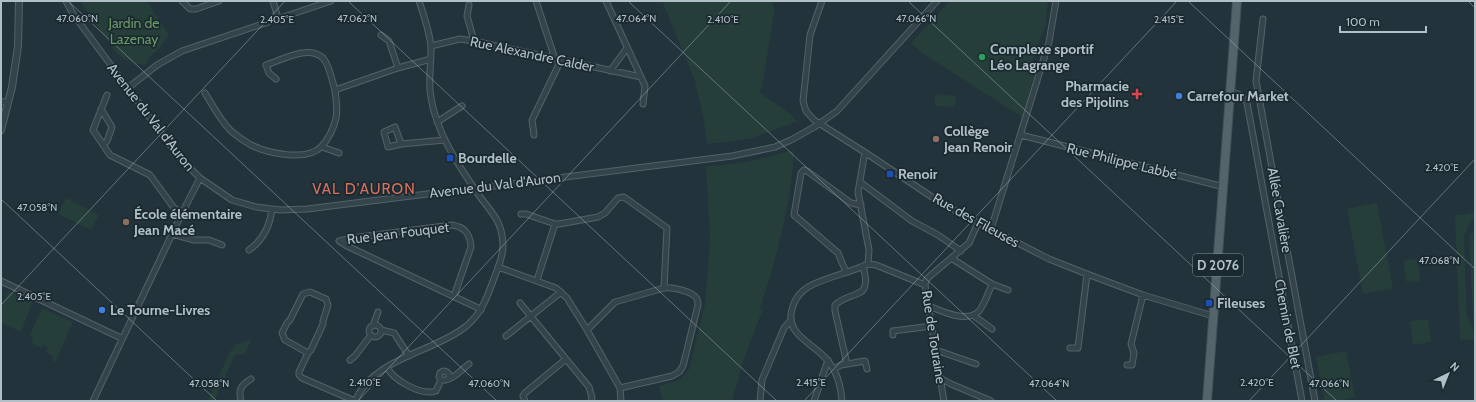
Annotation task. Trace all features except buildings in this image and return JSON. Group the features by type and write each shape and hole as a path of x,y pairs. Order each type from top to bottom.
{"main road":[{"name":"D 2076","path":"1207,401 1237,1"}],"street":[{"path":"1,130 12,87 18,46 19,1"},
{"name":"Avenue du Val d'Auron","path":"66,1 73,14 170,145 200,178 232,200 256,207 280,210 307,209 457,190 475,190 494,186 732,156 775,147 820,124 837,111 937,1"},
{"path":"182,1 190,9 196,9 219,1"},
{"path":"273,1 278,18"},
{"path":"128,88 157,65 182,51 331,1"},
{"path":"308,353 285,340 282,333 303,294 310,292 326,299 328,305 322,321 323,324 299,372 300,375 302,378 355,401 363,386 373,376 387,367 459,331 474,319 481,310 487,298 498,267 503,248 499,224 488,206 483,202 475,190 445,140 437,122 430,90 431,59 427,25 419,1"},
{"path":"536,1 555,59"},
{"path":"606,1 645,86 643,104"},
{"name":"Rue des Fileuses","path":"822,1 810,35 803,101 806,111 820,124 944,206 1049,259 1143,295 1213,316"},
{"path":"991,229 1049,42 1056,1"},
{"path":"469,5 467,16 474,40"},
{"name":"Allée Cavalière","path":"1262,19 1256,81 1314,401"},
{"path":"381,35 389,41 398,68"},
{"name":"Rue Alexandre Calder","path":"430,46 460,39 474,40 641,77"},
{"name":"Rue Alexandre Calder","path":"610,70 627,48"},
{"path":"205,94 219,117 231,130 252,146 266,151 290,155 313,152 322,147 329,136 336,117 335,90 328,67 323,59 315,53 305,52 266,65 269,73 276,79"},
{"path":"335,90 398,68 431,59"},
{"path":"534,135 532,120 561,60"},
{"name":"Chemin de Blet","path":"1231,92 1238,93 1247,103 1302,401"},
{"path":"107,95 100,109 93,130 110,155 150,175 174,208 182,212"},
{"path":"1,101 8,103"},
{"path":"437,122 462,106"},
{"path":"100,109 112,127 107,141 103,145"},
{"name":"Rue Philippe Labbé","path":"1021,135 1224,187"},
{"path":"401,144 445,140"},
{"path":"322,147 339,153"},
{"path":"847,364 835,308 837,303 862,292 866,278 865,265 869,250 858,192 866,153"},
{"path":"846,272 840,256 835,250 794,215 801,173 804,170 807,171 851,203 861,205"},
{"path":"93,401 182,212 200,178"},
{"path":"860,182 912,221 938,235 961,251"},
{"path":"521,214 526,214 558,224 598,217 605,213 618,198 624,197 667,228 664,288"},
{"path":"249,250 258,243 262,237 268,226 272,209"},
{"name":"Rue de Touraine","path":"944,401 925,284 926,280 930,276 969,243 978,223"},
{"path":"537,280 555,224"},
{"name":"Rue Jean Fouquet","path":"454,296 471,247 470,239 465,230 459,226 452,225 339,241 481,310"},
{"path":"172,234 194,240 209,240 222,245"},
{"path":"952,258 992,284 1008,290"},
{"path":"842,401 838,379 828,360 801,338 796,332 791,320 794,303 802,292 808,287 865,265 876,265 925,284"},
{"path":"498,267 556,288 567,298 620,388 621,401"},
{"path":"1070,348 1078,348 1087,274"},
{"path":"1,281 122,338"},
{"path":"929,306 950,315 973,315 979,312 992,284"},
{"path":"587,330 615,302 664,288 671,287 692,294 697,299 698,305 683,366 679,372 672,376 620,388"},
{"path":"506,336 561,292"},
{"path":"1127,365 1132,365 1134,353 1131,344 1143,295"},
{"path":"520,303 589,387 592,398 591,401"},
{"path":"350,360 355,356 371,335 370,330 374,326 378,312"},
{"path":"973,315 992,329"},
{"path":"760,401 762,380 784,328 791,320"},
{"path":"374,326 377,326 381,330 394,333 410,356"},
{"path":"893,335 893,331 932,326"},
{"path":"371,335 378,337 381,334 381,330"},
{"path":"936,350 976,364"},
{"path":"525,401 523,396 525,393 566,358"},
{"path":"814,401 828,360"},
{"path":"834,370 841,365 865,361 867,369"},
{"path":"441,380 445,381 454,376 469,364"},
{"path":"387,367 394,376 418,391 436,391 441,380 439,377 440,373 443,371 449,374 449,378"},
{"path":"940,378 991,401"},
{"path":"241,401 239,393 243,384 251,379"}],"green space":[{"name":"Jardin de Lazenay","path":"80,1 147,1 169,35 159,49 150,57 146,65 129,61 122,58 115,52"},
{"path":"662,1 772,1 774,13 762,88 759,91 788,112 796,120 796,122 750,139 707,144 704,121 695,81"},
{"name":"Complexe sportif Léo Lagrange","path":"950,1 1048,1 1046,24 1032,62 1038,64 1022,117 922,53 911,43"},
{"path":"935,94 956,96 955,107 935,106"},
{"path":"794,150 793,169 787,210 772,271 760,309 763,309 746,353 732,401 663,401 659,386 681,379 689,369 705,304 710,238 706,166 733,164"},
{"path":"66,198 99,215 91,230 58,214"},
{"path":"1377,203 1393,289 1363,294 1347,209"},
{"path":"1475,210 1475,218 1466,230 1464,243 1467,315 1475,335 1475,339 1460,340 1455,215 1469,214"},
{"path":"1469,233 1475,233 1475,322 1473,322"},
{"path":"1405,260 1418,260 1420,280 1408,282 1406,281 1404,262"},
{"path":"8,291 31,301 32,303 21,332 1,323 1,308"},
{"path":"42,308 73,322 55,363 52,359 53,356 46,352 48,347 43,345 41,348 31,343 33,337 30,335"},
{"path":"1428,319 1431,342 1413,345 1410,321"},
{"path":"252,339 245,354 235,355 214,401 208,401 229,353 235,345"},
{"path":"1346,351 1355,397 1335,401 1325,401 1316,357"}],"place":[{"name":"Complexe sportif Léo Lagrange","path":"982,57"},
{"name":"Pharmacie des Pijolins","path":"1137,94"},
{"name":"Carrefour Market","path":"1179,96"},
{"name":"Collège Jean Renoir","path":"936,139"},
{"name":"Bourdelle","path":"450,158"},
{"name":"Renoir","path":"890,174"},
{"name":"École élémentaire Jean Macé","path":"126,222"},
{"name":"Fileuses","path":"1209,303"},
{"name":"Le Tourne-Livres","path":"102,310"}],"district":[{"name":"VAL D'AURON","path":"364,189"}]}
